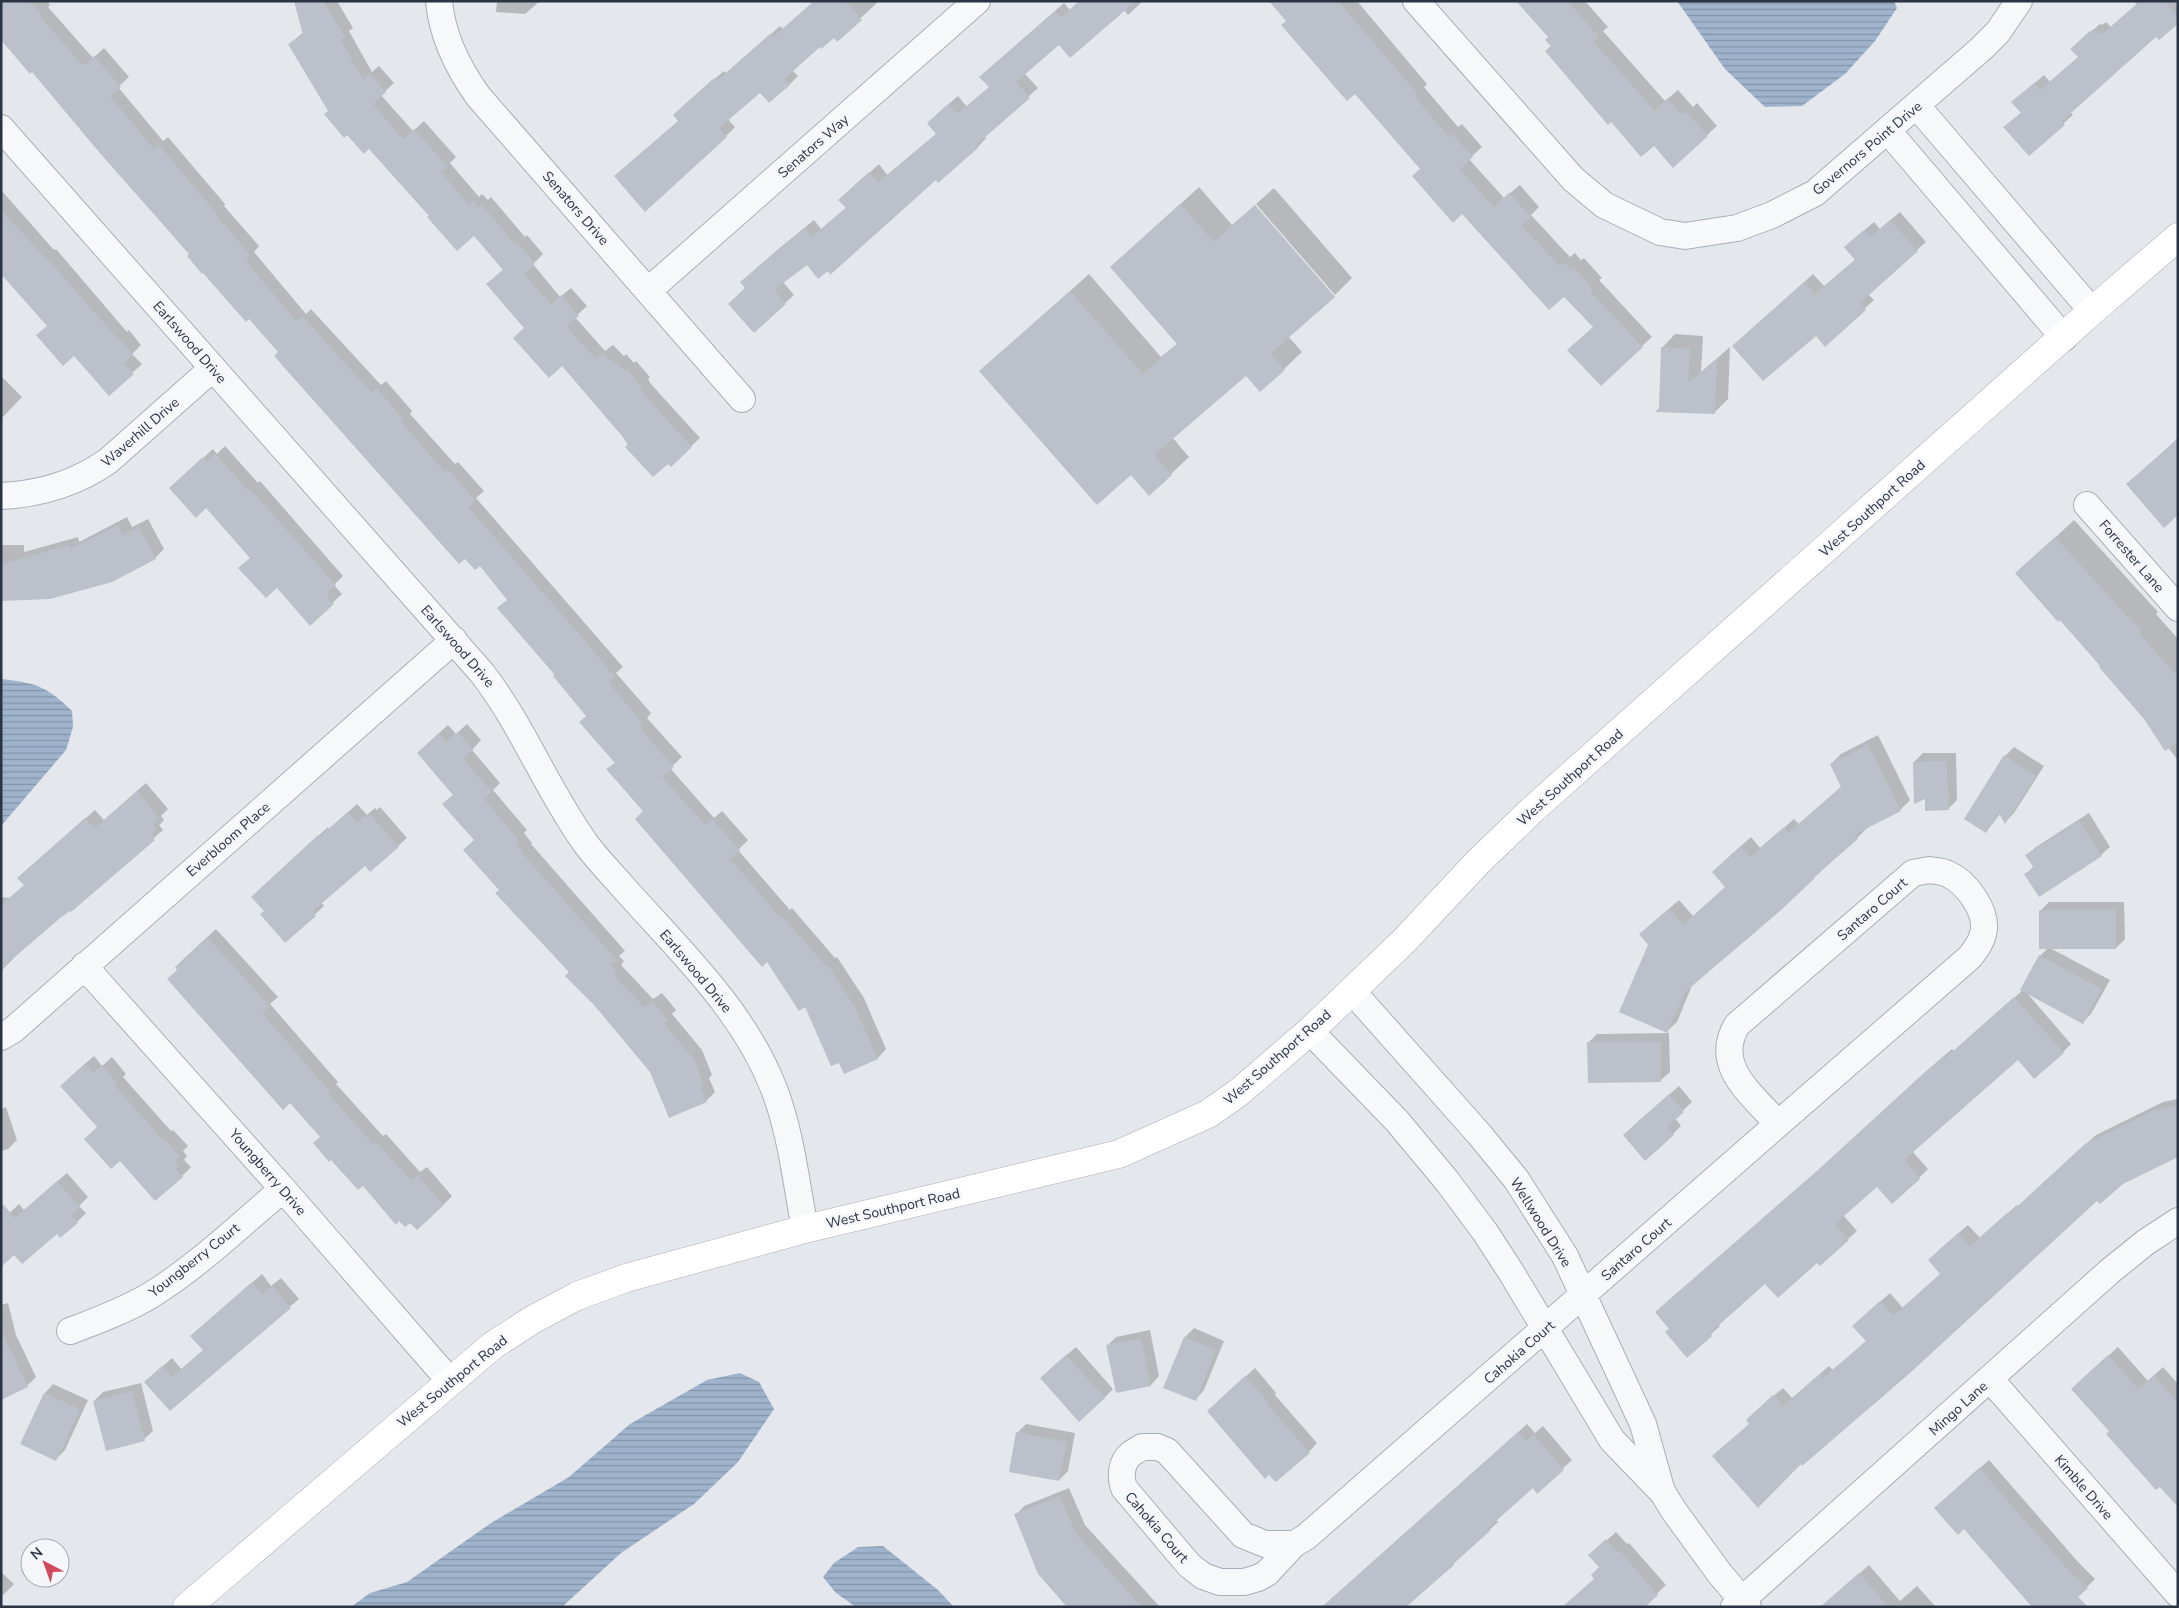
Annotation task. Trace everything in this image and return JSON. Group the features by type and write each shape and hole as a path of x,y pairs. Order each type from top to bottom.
{"main road":[{"name":"West Southport Road","path":"187,1607 449,1380 492,1346 532,1320 577,1296 626,1278 805,1229 1118,1154 1208,1114 1238,1093 1310,1031 1405,940 1477,863 1532,810 2064,338 2092,311 2178,237"}],"street":[{"name":"Senators Drive","path":"439,1 446,36 456,60 478,96 742,398"},
{"name":"Senators Way","path":"649,290 977,1"},
{"name":"Governors Point Drive","path":"1416,1 1574,179 1604,205 1660,232 1685,236 1737,228 1780,211 1815,193 1917,106 1998,32 2019,1"},
{"path":"1917,106 2092,311"},
{"name":"Earlswood Drive","path":"1,128 482,673 503,701 570,820 591,850 718,994 748,1035 777,1097 786,1130 805,1229"},
{"path":"1888,131 2064,338"},
{"name":"Waverhill Drive","path":"1,496 46,491 70,484 91,473 108,461 213,368"},
{"name":"Forrester Lane","path":"2087,505 2174,595"},
{"name":"Everbloom Place","path":"1,1037 13,1030 454,640"},
{"name":"Santaro Court","path":"1584,1294 1970,957 1978,948 1984,932 1981,910 1975,900 1955,878 1941,872 1929,870 1913,873 1738,1025 1729,1046 1732,1068 1738,1078 1778,1124"},
{"name":"Youngberry Drive","path":"84,966 283,1189 449,1380"},
{"name":"Wellwood Drive","path":"1352,991 1479,1134 1516,1180 1565,1256 1643,1424 1663,1493"},
{"name":"Wellwood Drive","path":"1310,1031 1397,1121 1448,1181 1495,1248 1612,1440 1663,1493 1742,1604"},
{"name":"Youngberry Court","path":"70,1332 150,1296 186,1270 283,1189"},
{"name":"Mingo Lane","path":"1742,1604 2110,1270 2146,1242 2178,1221"},
{"name":"Cahokia Court","path":"1294,1544 1265,1544 1243,1535 1167,1451 1157,1447 1142,1448 1129,1456 1122,1469 1122,1482 1125,1492 1189,1565 1203,1576 1220,1582 1237,1583 1258,1578 1266,1573 1294,1544 1306,1537 1584,1294"},
{"name":"Kimble Drive","path":"1990,1379 2178,1594"}],"water":[{"path":"1677,1 1894,1 1897,8 1875,41 1845,74 1802,106 1765,107 1725,69"},
{"path":"1,679 32,684 48,691 72,711 73,727 66,750 1,826"},
{"path":"740,1373 759,1382 774,1409 738,1462 694,1504 621,1553 562,1607 351,1607 370,1593 407,1582 491,1523 569,1477 630,1424 707,1380"},
{"path":"883,1546 938,1590 954,1607 856,1607 836,1593 823,1577 834,1563 858,1547"}],"building":[{"path":"1,1 30,1 42,15 40,16 83,66 94,56 121,87 110,96 154,149 159,145 217,214 251,256 246,261 296,321 302,316 372,393 377,388 404,421 402,423 445,472 448,469 476,501 468,507 615,677 608,682 643,723 639,727 674,767 662,777 705,825 712,819 740,850 730,859 781,918 782,916 826,966 828,965 855,1007 878,1059 844,1074 839,1063 831,1066 805,1007 799,1011 767,962 762,967 635,819 643,811 606,769 615,763 579,722 586,716 553,676 554,674 497,608 507,600 480,566 475,570 465,559 459,564 274,356 278,352 249,319 246,322 202,274 187,256 189,254 99,152 32,72 30,74 1,40"},
{"path":"294,1 323,1 345,37 341,40 363,80 370,74 386,92 373,104 403,139 414,129 448,167 441,172 469,205 473,201 478,208 482,205 535,264 524,274 551,304 561,295 579,316 566,326 596,359 603,353 614,364 617,362 625,371 627,369 642,387 640,389 642,392 692,447 671,467 668,464 653,477 625,447 628,445 622,436 562,366 549,378 513,338 524,328 486,284 503,270 474,236 457,251 427,217 429,216 369,149 364,154 347,135 344,138 324,114 328,111 288,44 303,35"},
{"path":"814,1 846,1 862,20 837,42 834,38 821,49 820,47 784,79 790,85 769,103 760,93 719,128 727,137 645,212 614,176 678,121 673,115 714,78 717,81 770,34 773,37"},
{"path":"1079,1 1136,1 1070,58 1059,45 1016,82 1030,98 976,145 978,148 938,183 936,180 830,275 828,271 818,279 807,265 774,290 786,304 754,333 728,304 745,288 740,282 805,228 812,237 846,208 838,200 869,172 878,182 894,170 936,134 927,123 948,104 957,114 989,87 979,77 1055,11 1061,18"},
{"path":"1269,1 1338,1 1418,94 1415,97 1448,136 1451,133 1473,157 1460,169 1494,207 1509,193 1531,217 1522,226 1560,266 1565,262 1571,269 1573,267 1593,289 1590,291 1643,347 1601,386 1567,350 1593,327 1564,297 1549,310 1462,214 1453,223 1412,176 1420,169 1355,94 1347,101 1281,25 1286,21"},
{"path":"1516,1 1567,1 1599,37 1594,42 1654,110 1667,99 1682,115 1687,112 1708,136 1673,168 1654,146 1641,157 1611,122 1608,125 1545,51 1551,46 1545,40 1548,37"},
{"path":"2140,1 2164,1 2178,17 2178,24 2159,40 2156,37 2062,121 2065,125 2029,156 2003,127 2021,113 2011,102 2034,83 2040,90 2078,57 2070,49 2090,31 2092,33 2096,30 2101,35"},
{"path":"1180,204 1214,242 1255,205 1335,297 1270,354 1285,370 1260,392 1246,376 1154,455 1172,475 1149,496 1131,475 1097,505 979,371 1070,291 1143,374 1177,344 1110,267"},
{"path":"1,209 133,354 124,363 134,374 109,396 74,356 63,366 36,335 47,326 1,274"},
{"path":"1890,220 1918,251 1860,303 1866,310 1825,347 1816,336 1763,381 1732,346 1804,282 1815,294 1855,260 1844,247 1864,230 1870,237"},
{"path":"1661,347 1690,349 1688,383 1717,359 1715,414 1655,412 1659,408"},
{"path":"2178,439 2178,515 2164,528 2126,484"},
{"path":"215,454 249,491 250,489 336,585 326,594 334,604 310,626 277,588 266,598 238,568 250,558 206,508 196,518 169,488 203,457 207,462"},
{"path":"118,525 123,535 139,527 156,559 112,582 50,599 1,601 1,564 69,545 70,549"},
{"path":"2055,537 2141,631 2139,633 2178,677 2178,742 2165,751 2144,719 2100,666 2060,620 2058,622 2015,573"},
{"path":"458,732 473,750 463,759 492,792 484,799 519,840 516,843 523,854 617,960 611,965 617,971 613,974 644,1007 652,1001 668,1020 663,1023 694,1059 704,1085 700,1086 707,1102 669,1118 650,1072 594,1005 565,976 569,972 495,893 499,890 463,850 474,840 442,804 453,795 417,753 439,733 446,742"},
{"path":"1868,744 1901,811 1854,835 1858,839 1814,877 1780,911 1685,992 1667,1033 1619,1012 1648,945 1639,934 1669,909 1683,925 1725,887 1712,872 1741,846 1750,857 1784,827 1788,833 1841,787 1830,764"},
{"path":"2004,755 2036,776 2005,824 1999,813 1986,833 1964,819"},
{"path":"1947,761 1949,810 1925,811 1925,799 1914,804 1913,762"},
{"path":"137,791 160,818 153,825 157,829 151,835 155,840 1,969 1,905 24,885 17,878 85,818 95,828"},
{"path":"348,812 357,823 365,816 367,818 371,815 399,847 370,872 365,866 313,911 316,916 285,943 260,914 264,911 251,897 318,835 319,837"},
{"path":"2079,821 2102,856 2039,897 2024,874 2034,868 2025,855"},
{"path":"2039,910 2116,910 2116,949 2039,949"},
{"path":"207,937 270,1006 262,1013 330,1092 328,1094 373,1144 376,1142 411,1180 417,1175 444,1205 417,1230 410,1223 405,1227 399,1221 396,1225 363,1186 358,1190 331,1160 329,1162 313,1143 320,1137 290,1103 283,1110 167,979 177,970 175,967"},
{"path":"2039,955 2102,989 2083,1024 2020,990"},
{"path":"2014,997 2064,1053 2034,1079 2018,1060 1904,1160 1920,1179 1892,1204 1877,1187 1835,1224 1849,1240 1820,1266 1817,1263 1778,1298 1765,1284 1710,1333 1712,1336 1687,1358 1665,1332 1669,1329 1655,1312 1818,1170 1913,1083 1943,1057 1944,1059"},
{"path":"1587,1042 1661,1042 1661,1082 1588,1083"},
{"path":"85,1064 93,1073 102,1065 118,1084 115,1086 162,1139 164,1138 180,1156 175,1160 179,1166 176,1169 183,1177 155,1201 120,1161 111,1169 84,1139 97,1127 60,1086"},
{"path":"1669,1094 1684,1112 1667,1127 1674,1135 1645,1161 1623,1135"},
{"path":"2178,1105 2178,1157 2123,1184 2100,1204 2097,1201 1910,1373 1802,1466 1801,1464 1758,1508 1712,1456 1749,1424 1746,1420 1773,1395 1783,1406 1820,1374 1823,1378 1866,1341 1852,1326 1880,1301 1893,1316 1940,1274 1928,1260 1958,1233 1970,1246 2007,1213 2009,1214 2085,1144 2153,1111"},
{"path":"57,1181 80,1207 71,1215 78,1223 60,1238 57,1234 22,1264 14,1255 1,1267 1,1202 15,1218"},
{"path":"252,1282 262,1294 272,1286 291,1308 170,1411 144,1382 162,1366 172,1377 203,1350 190,1336"},
{"path":"1,1331 28,1387 1,1400"},
{"path":"1184,1337 1216,1350 1196,1401 1163,1388"},
{"path":"1141,1338 1151,1386 1116,1393 1106,1345"},
{"path":"1066,1355 1105,1398 1079,1422 1040,1378"},
{"path":"2108,1355 2138,1389 2154,1375 2178,1403 2178,1507 2160,1487 2156,1490 2106,1434 2109,1431 2071,1389"},
{"path":"1245,1376 1310,1453 1276,1482 1269,1475 1265,1479 1207,1411"},
{"path":"132,1391 145,1441 106,1451 93,1401"},
{"path":"44,1393 80,1409 56,1461 20,1444"},
{"path":"1016,1432 1067,1442 1059,1481 1009,1472"},
{"path":"1518,1432 1526,1441 1533,1434 1564,1470 1537,1494 1533,1488 1487,1529 1490,1531 1454,1565 1406,1607 1322,1607"},
{"path":"1979,1468 2070,1572 2088,1588 2078,1597 2088,1607 2032,1607 1964,1529 1958,1535 1934,1508"},
{"path":"1060,1496 1076,1534 1142,1607 1067,1607 1038,1574 1014,1514"},
{"path":"1606,1539 1617,1552 1619,1550 1658,1595 1645,1607 1562,1607 1594,1579 1591,1575 1599,1567 1588,1555"},
{"path":"1859,1573 1889,1607 1820,1607"}]}
